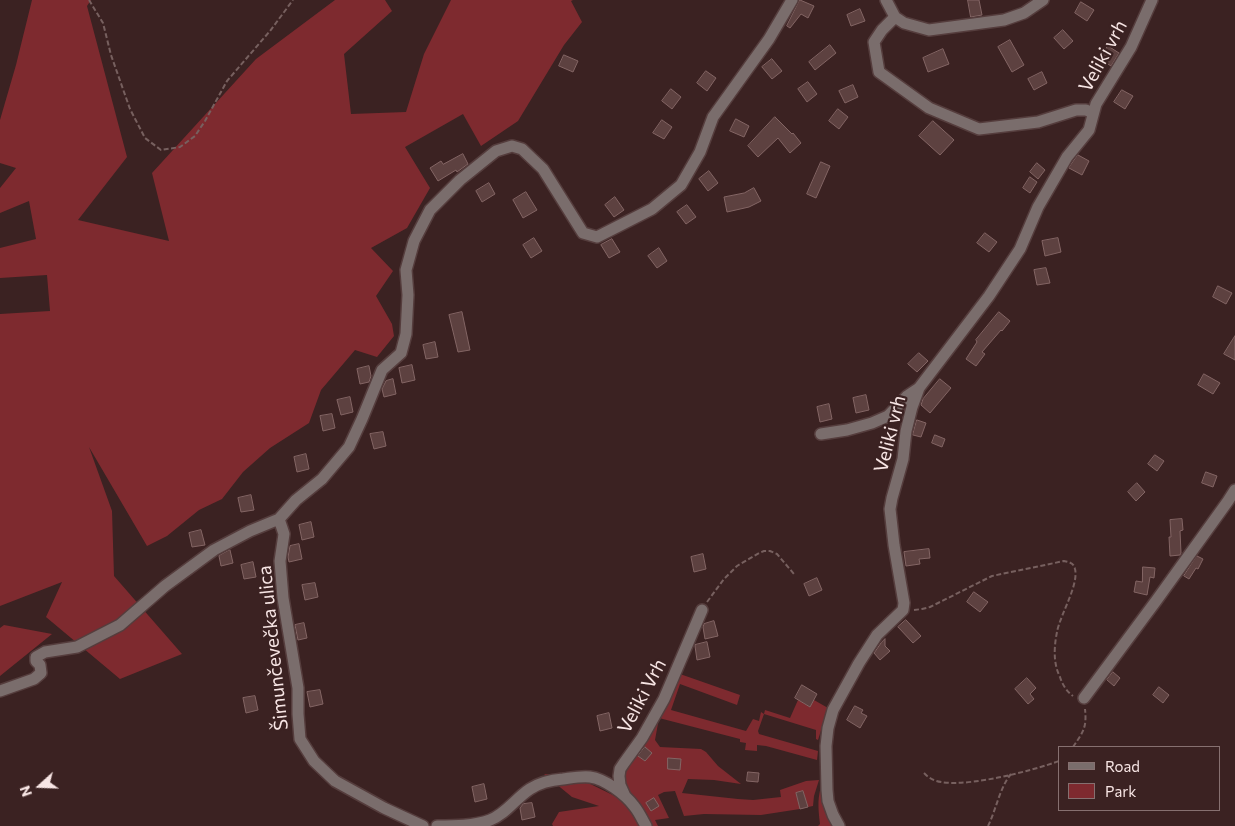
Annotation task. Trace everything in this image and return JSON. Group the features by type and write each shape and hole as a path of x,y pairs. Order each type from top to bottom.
{"street":[{"path":"0,691 34,679 41,673 36,657 45,652 77,647 120,625 165,586 214,550 250,531 279,519 296,500 322,479 349,447 382,370 401,354 406,334 408,295 406,270 414,241 430,210 460,180 496,151 512,146 522,149 543,170 583,233 597,237 652,209 682,185 700,152 713,117 769,39 792,0"},
{"path":"886,0 895,17 904,23 929,30 1004,20 1024,13 1042,0"},
{"name":"Veliki vrh","path":"904,608 890,509 903,459 904,441 912,407 920,388 990,296 1020,249 1038,207 1067,158 1089,130 1096,104 1131,47 1152,0"},
{"path":"895,17 882,30 874,42 879,72 929,108 979,129 1038,122 1076,110 1086,110 1093,113"},
{"path":"821,434 847,430 880,420 888,416 907,396 920,388"},
{"path":"1084,698 1162,594 1235,490"},
{"name":"Šimunčevečka ulica","path":"279,519 284,534 280,561 298,688 300,739 314,761 335,780 384,808 423,826"},
{"path":"839,826 828,801 827,790 826,746 833,710 858,663 878,635 904,608"},
{"name":"Veliki Vrh","path":"626,798 620,785 620,769 642,738 664,700 702,610"},
{"path":"437,826 457,826 492,820 529,789 541,783 583,777 607,783 634,806 646,826"}],"path":[{"path":"88,0 103,23 111,55 130,109 145,138 161,150 180,148 195,136 227,81 270,31 293,0"},
{"path":"702,610 724,579 737,566 758,552 770,551 777,554 794,574"},
{"path":"904,608 914,610 930,607 992,576 1070,562 1076,570 1075,580 1057,632 1055,662 1061,680 1069,693 1076,697 1084,698 1086,725 1074,746"},
{"path":"924,773 930,779 940,782 981,781 1058,761"},
{"path":"988,826 1006,780 1011,774"}],"green space":[{"path":"32,0 91,0 87,6 127,157 78,220 169,241 152,173 256,59 335,0 385,0 392,11 344,54 351,114 406,112 424,54 451,0 573,0 571,1 582,22 564,45 518,121 481,146 463,114 405,147 430,188 407,228 371,248 393,271 376,296 392,324 394,336 377,357 355,350 321,390 309,423 270,448 243,472 222,499 199,510 167,536 147,546 89,447 112,511 114,576 182,654 120,679 46,617 62,582 0,606 0,314 50,311 47,275 0,278 0,248 36,239 29,201 0,213 0,188 16,168 0,163 0,120"},
{"path":"4,625 52,634 0,676 0,628"},
{"path":"680,674 740,695 737,705 680,684 671,710 746,731 753,719 759,721 761,712 764,714 758,731 759,734 818,751 817,760 766,746 757,745 757,751 745,750 746,743 740,742 740,739 659,718 655,740 660,747 701,749 718,766 741,784 688,779 682,793 753,800 781,797 780,790 806,781 819,780 813,806 808,807 803,791 796,793 800,809 761,815 704,814 684,816 675,791 664,792 658,795 669,818 655,820 658,826 649,826 630,797 625,781 626,773 637,755 645,761 651,753 643,744"},
{"path":"798,700 810,707 814,700 828,708 818,740 816,739 816,730 764,714 765,710 790,718"},
{"path":"544,774 574,776 621,799 638,820 640,826 553,826 552,824 559,812 599,806 572,797"},
{"path":"823,780 837,826 818,826 820,824 819,797"}],"building":[{"path":"800,0 814,6 808,18 801,14 790,28 787,26"},
{"path":"968,0 979,0 982,15 971,17"},
{"path":"1081,2 1094,10 1087,21 1075,13"},
{"path":"860,9 865,21 851,26 847,15"},
{"path":"1063,30 1073,41 1064,49 1054,38"},
{"path":"1010,40 1024,65 1012,72 998,47"},
{"path":"830,45 836,53 815,70 809,62"},
{"path":"1108,46 1119,53 1111,66 1100,59"},
{"path":"943,49 949,64 928,72 923,58"},
{"path":"564,55 578,61 573,72 559,66"},
{"path":"772,59 782,71 772,79 762,67"},
{"path":"706,71 716,78 707,91 697,83"},
{"path":"1042,72 1047,83 1034,90 1028,79"},
{"path":"808,82 817,94 807,102 798,89"},
{"path":"853,85 858,97 845,103 839,91"},
{"path":"671,89 681,97 672,109 662,101"},
{"path":"1122,90 1133,96 1125,109 1114,102"},
{"path":"838,109 848,117 839,129 829,121"},
{"path":"775,117 801,143 790,153 778,138 758,157 748,146"},
{"path":"736,119 749,126 744,137 730,131"},
{"path":"662,120 672,127 664,139 653,133"},
{"path":"933,121 954,140 940,155 919,136"},
{"path":"463,154 468,164 457,172 456,170 438,181 430,168 441,161 443,164"},
{"path":"1078,155 1089,161 1082,175 1069,168"},
{"path":"821,162 830,166 816,198 807,194"},
{"path":"1037,163 1045,170 1038,179 1030,172"},
{"path":"709,171 718,183 708,191 699,179"},
{"path":"1030,177 1037,182 1030,193 1023,188"},
{"path":"489,183 495,194 482,202 476,191"},
{"path":"754,188 761,201 749,207 727,212 724,197 744,193"},
{"path":"526,192 537,210 523,218 513,200"},
{"path":"615,197 624,210 614,217 605,205"},
{"path":"687,205 696,217 686,224 677,212"},
{"path":"985,233 997,242 989,252 977,243"},
{"path":"534,238 542,251 531,258 523,245"},
{"path":"1058,238 1061,252 1045,256 1042,241"},
{"path":"612,239 620,252 609,258 601,245"},
{"path":"659,248 667,261 657,268 648,256"},
{"path":"1046,268 1050,283 1037,285 1034,270"},
{"path":"1218,286 1232,293 1226,304 1213,297"},
{"path":"462,312 470,350 458,352 449,315"},
{"path":"999,312 1010,321 982,352 985,354 976,366 966,359 977,342 976,340"},
{"path":"1235,336 1235,360 1224,354"},
{"path":"435,342 438,357 426,359 423,345"},
{"path":"919,353 928,361 917,372 908,364"},
{"path":"412,365 415,380 402,383 399,368"},
{"path":"369,366 371,376 369,382 360,384 357,369"},
{"path":"1204,374 1220,383 1213,394 1198,385"},
{"path":"393,379 396,394 384,397 382,389 386,381"},
{"path":"940,379 951,388 930,413 921,405 923,399"},
{"path":"866,395 869,410 856,413 853,398"},
{"path":"350,397 353,412 341,415 337,400"},
{"path":"829,404 832,419 820,422 817,407"},
{"path":"332,414 335,428 323,431 320,416"},
{"path":"917,420 926,423 921,437 913,435"},
{"path":"383,432 386,446 374,449 370,434"},
{"path":"935,435 945,439 942,447 932,443"},
{"path":"306,454 309,469 297,472 294,457"},
{"path":"1155,455 1164,461 1157,471 1148,464"},
{"path":"1206,472 1217,476 1213,487 1202,483"},
{"path":"1137,483 1145,492 1136,501 1128,492"},
{"path":"251,495 254,510 241,512 238,498"},
{"path":"1182,519 1183,530 1180,531 1181,553 1180,555 1170,556 1170,520"},
{"path":"311,522 314,537 302,540 299,525"},
{"path":"201,530 205,545 192,547 189,533"},
{"path":"299,544 302,559 289,562 290,546"},
{"path":"929,549 930,558 919,559 920,564 906,566 904,552"},
{"path":"230,550 233,563 221,566 219,556"},
{"path":"703,554 706,569 694,572 691,557"},
{"path":"1197,556 1203,559 1198,569 1196,568 1189,579 1184,576"},
{"path":"253,562 256,577 244,579 241,565"},
{"path":"1143,567 1155,568 1154,578 1150,577 1147,595 1134,592 1136,581 1142,582"},
{"path":"817,578 822,590 809,596 804,584"},
{"path":"315,583 318,597 305,600 302,585"},
{"path":"974,592 988,602 980,612 967,602"},
{"path":"906,620 921,636 913,643 898,627"},
{"path":"714,621 718,636 705,639 704,624"},
{"path":"304,623 307,638 298,640 295,625"},
{"path":"885,639 885,646 890,651 880,660 874,653"},
{"path":"707,642 710,657 697,660 695,645"},
{"path":"1113,672 1120,678 1114,686 1107,680"},
{"path":"1027,678 1036,688 1030,694 1034,699 1028,704 1015,689"},
{"path":"802,685 817,694 810,707 795,698"},
{"path":"1159,687 1169,695 1163,703 1153,695"},
{"path":"320,690 323,704 310,707 307,692"},
{"path":"255,696 258,710 246,713 243,698"},
{"path":"855,706 863,710 861,713 867,716 860,728 847,720"},
{"path":"609,713 612,728 600,731 597,716"},
{"path":"645,747 652,753 645,761 638,756"},
{"path":"668,758 681,759 680,770 668,769"},
{"path":"748,772 759,773 758,782 747,781"},
{"path":"484,784 487,799 475,802 472,787"},
{"path":"803,791 808,807 800,809 796,793"},
{"path":"654,798 659,806 651,811 646,803"},
{"path":"532,803 535,817 522,820 520,808 523,804"}]}
